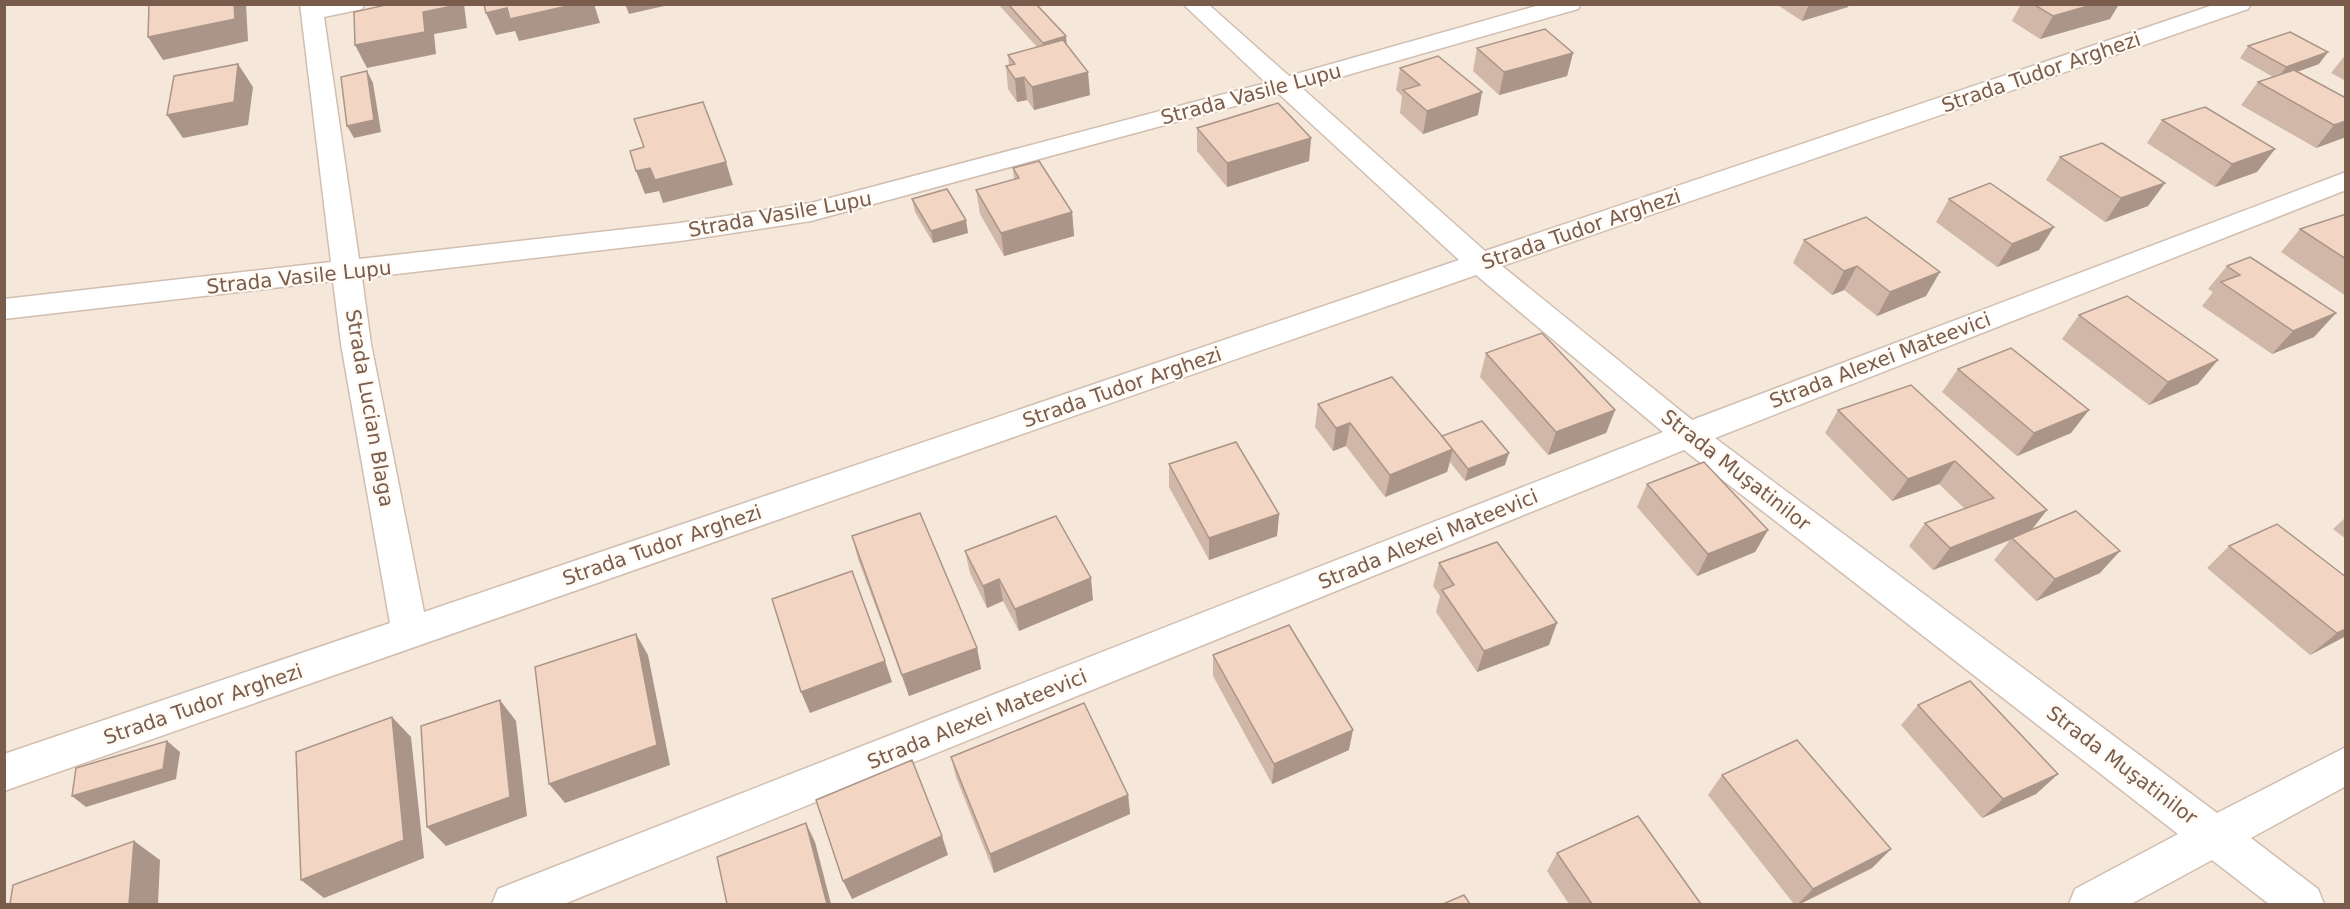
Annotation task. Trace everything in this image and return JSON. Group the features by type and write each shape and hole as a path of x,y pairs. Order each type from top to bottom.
{"street":[{"path":"311,9 354,4"},
{"name":"Strada Muşatinilor","path":"1194,4 1480,263 1688,435 2303,904"},
{"name":"Strada Vasile Lupu","path":"4,309 348,272 680,232 811,212 1282,86 1570,4"},
{"name":"Strada Tudor Arghezi","path":"4,773 1480,263 2241,4"},
{"name":"Strada Lucian Blaga","path":"311,9 356,344 410,632"},
{"name":"Strada Alexei Mateevici","path":"513,904 1688,435 2346,180"},
{"path":"2090,904 2346,765"}],"shaded area":[{"path":"5,5 2345,5 2345,904 5,904"}],"building":[{"path":"149,4 234,4 235,19 148,37"},
{"path":"386,4 457,5 423,12 425,32 355,45 354,12"},
{"path":"484,4 576,4 510,19 507,8 486,13"},
{"path":"1008,4 1036,4 1066,36 1043,43"},
{"path":"2033,4 2095,4 2053,16"},
{"path":"1545,29 1573,53 1504,72 1477,48"},
{"path":"2290,32 2328,52 2286,67 2248,46"},
{"path":"1063,40 1088,72 1032,87 1024,77 1015,79 1006,66 1015,64 1008,55"},
{"path":"1438,56 1482,92 1427,111 1403,90 1420,85 1400,68"},
{"path":"238,64 234,102 167,115 174,76"},
{"path":"2294,70 2346,98 2346,121 2334,125 2258,82"},
{"path":"367,71 374,120 347,126 341,77"},
{"path":"703,102 726,162 655,180 650,168 636,171 630,151 644,147 634,119"},
{"path":"1278,103 1311,138 1227,163 1197,128"},
{"path":"2205,107 2275,149 2232,164 2162,120"},
{"path":"2102,143 2165,183 2121,198 2060,157"},
{"path":"1039,161 1072,212 1001,233 976,190 1019,178 1013,168"},
{"path":"1990,183 2054,227 2012,244 1949,199"},
{"path":"947,189 966,220 931,231 912,199"},
{"path":"2346,214 2346,259 2300,229"},
{"path":"1866,217 1940,272 1890,292 1857,266 1844,271 1804,240"},
{"path":"2250,257 2336,313 2293,331 2221,282 2240,275 2227,266"},
{"path":"2127,296 2218,360 2168,382 2079,315"},
{"path":"1542,333 1615,410 1556,432 1486,353"},
{"path":"2011,348 2089,410 2034,433 1958,369"},
{"path":"1392,377 1453,449 1390,475 1350,423 1336,428 1318,404"},
{"path":"1911,385 2047,510 1950,548 1925,523 1994,498 1955,461 1908,479 1838,410"},
{"path":"1482,421 1509,453 1468,469 1442,436"},
{"path":"1236,442 1279,514 1209,538 1169,464"},
{"path":"1704,462 1768,530 1708,554 1647,484"},
{"path":"2076,511 2120,551 2055,579 2012,538"},
{"path":"920,513 977,648 902,675 852,536"},
{"path":"1056,516 1091,578 1015,609 999,579 983,586 965,551"},
{"path":"2277,524 2346,577 2346,629 2337,633 2229,546"},
{"path":"1497,542 1557,623 1484,651 1442,590 1454,585 1439,563"},
{"path":"852,571 885,661 801,692 772,599"},
{"path":"1289,625 1353,730 1274,764 1213,655"},
{"path":"636,634 657,745 549,784 535,667"},
{"path":"1970,681 2058,774 2003,799 1918,705"},
{"path":"500,700 510,797 427,827 421,726"},
{"path":"1084,703 1128,795 990,854 951,757"},
{"path":"392,717 404,840 301,880 296,752"},
{"path":"1797,740 1891,849 1813,889 1722,775"},
{"path":"167,741 163,769 72,796 76,768"},
{"path":"912,760 942,836 843,881 816,800"},
{"path":"1638,816 1701,904 1592,904 1557,853"},
{"path":"806,823 827,904 727,904 717,857"},
{"path":"134,841 129,904 10,904 13,885"},
{"path":"1464,895 1470,904 1443,904"}]}
